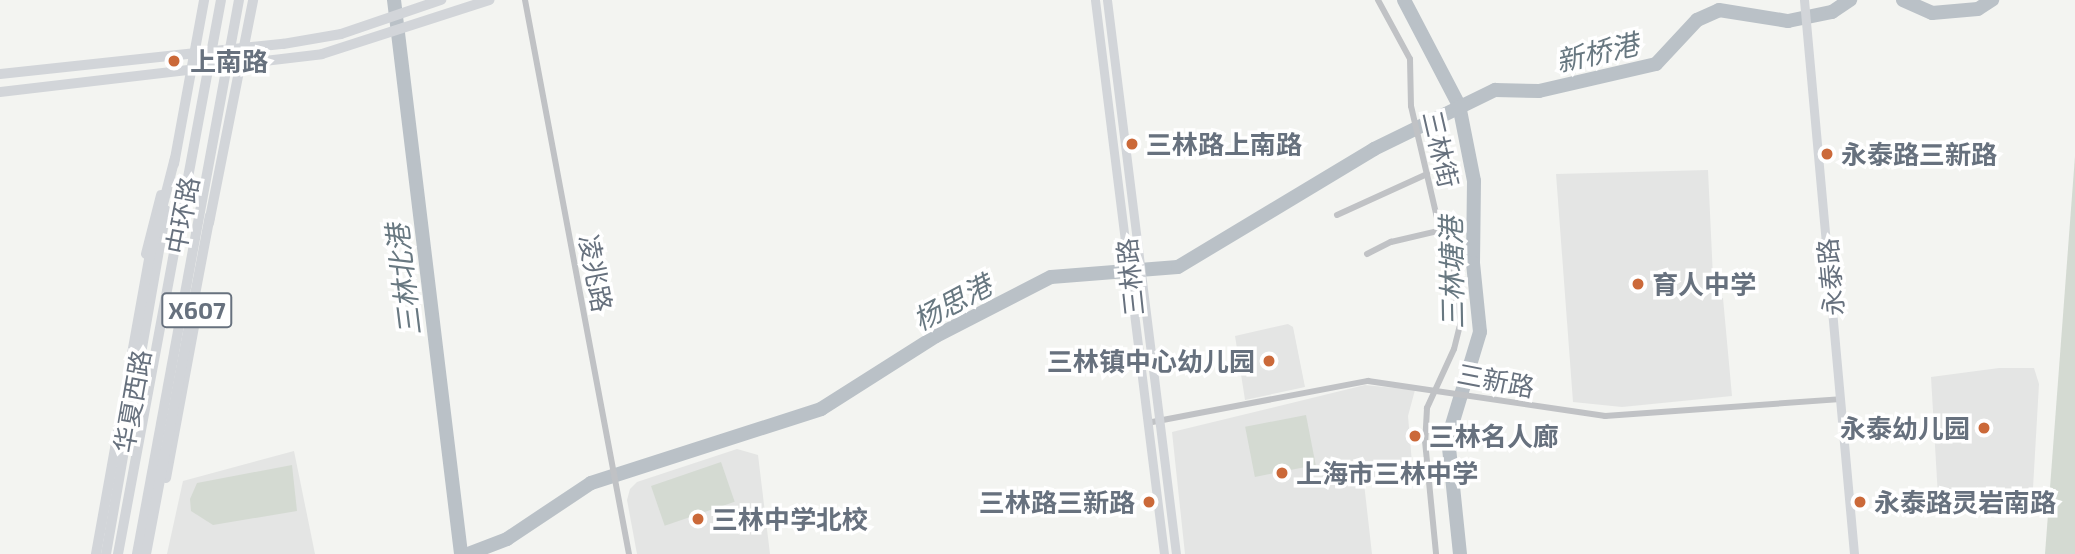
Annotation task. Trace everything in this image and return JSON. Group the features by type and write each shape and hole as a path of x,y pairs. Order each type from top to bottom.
{"highway":[{"name":"中环路","path":"118,554 221,0"},
{"name":"中环路","path":"136,554 239,0"},
{"path":"97,554 149,259 175,158"},
{"path":"148,554 211,216"}],"main road":[{"name":"华夏西路","path":"106,554 203,0"},
{"name":"华夏西路","path":"244,48 247,0"},
{"name":"华夏西路","path":"148,554 190,358 211,216 253,0"},
{"path":"0,74 194,54 341,34 440,0"},
{"path":"0,92 190,73 321,54 385,36 489,0"},
{"name":"三林路","path":"1095,0 1164,554"},
{"name":"三林路","path":"1107,0 1176,554"},
{"name":"永泰路","path":"1804,0 1854,554"},
{"path":"97,554 151,222 175,158"}],"street":[{"name":"凌兆路","path":"525,0 629,554"},
{"name":"三林街","path":"1378,0 1408,52 1419,139 1442,230 1461,326 1438,389 1427,408 1425,441 1436,554"},
{"path":"1337,215 1427,174"},
{"path":"1367,254 1391,242 1442,230"},
{"name":"三新路","path":"1147,423 1368,381 1438,389 1529,407 1629,417 1840,399"}],"shaded area":[{"path":"2075,156 2075,554 2045,554"},
{"name":"育人中学","path":"1708,170 1714,299 1723,298 1732,396 1622,407 1573,402 1556,174"},
{"name":"三林镇中心幼儿园","path":"1288,324 1293,327 1305,387 1245,400 1235,336"},
{"name":"永泰幼儿园","path":"1999,368 2034,368 2039,384 2033,488 1938,497 1931,377"},
{"name":"上海市三林中学","path":"1365,385 1415,390 1408,416 1412,463 1364,483 1372,554 1185,554 1172,432"},
{"path":"1306,415 1316,465 1255,477 1245,427"},
{"name":"三林中学北校","path":"737,449 758,455 770,554 637,554 627,500 630,489 637,482"},
{"path":"294,451 315,554 167,554 183,481"},
{"path":"721,462 735,502 665,526 651,486"},
{"path":"292,465 297,511 213,525 191,511 190,499 197,483"}],"waterway":[{"name":"三林北港","path":"394,0 461,554"},
{"name":"三林塘港","path":"1404,0 1459,105 1474,181 1473,263 1480,332 1448,438 1460,554"},
{"name":"杨思港","path":"468,554 507,539 591,483 821,409 936,336 1051,277 1178,267 1374,149 1495,90 1539,91 1656,64 1697,20 1719,10 1788,21 1832,12 1850,0"},
{"name":"新桥港","path":"1903,0 1932,13 1978,9 1992,0"}],"place":[{"name":"上南路","path":"174,61"},
{"name":"三林路上南路","path":"1132,144"},
{"name":"永泰路三新路","path":"1827,154"},
{"name":"育人中学","path":"1638,284"},
{"name":"三林镇中心幼儿园","path":"1269,361"},
{"name":"永泰幼儿园","path":"1984,428"},
{"name":"三林名人廊","path":"1415,436"},
{"name":"上海市三林中学","path":"1282,473"},
{"name":"三林路三新路","path":"1149,502"},
{"name":"永泰路灵岩南路","path":"1860,502"},
{"name":"三林中学北校","path":"698,519"}]}
